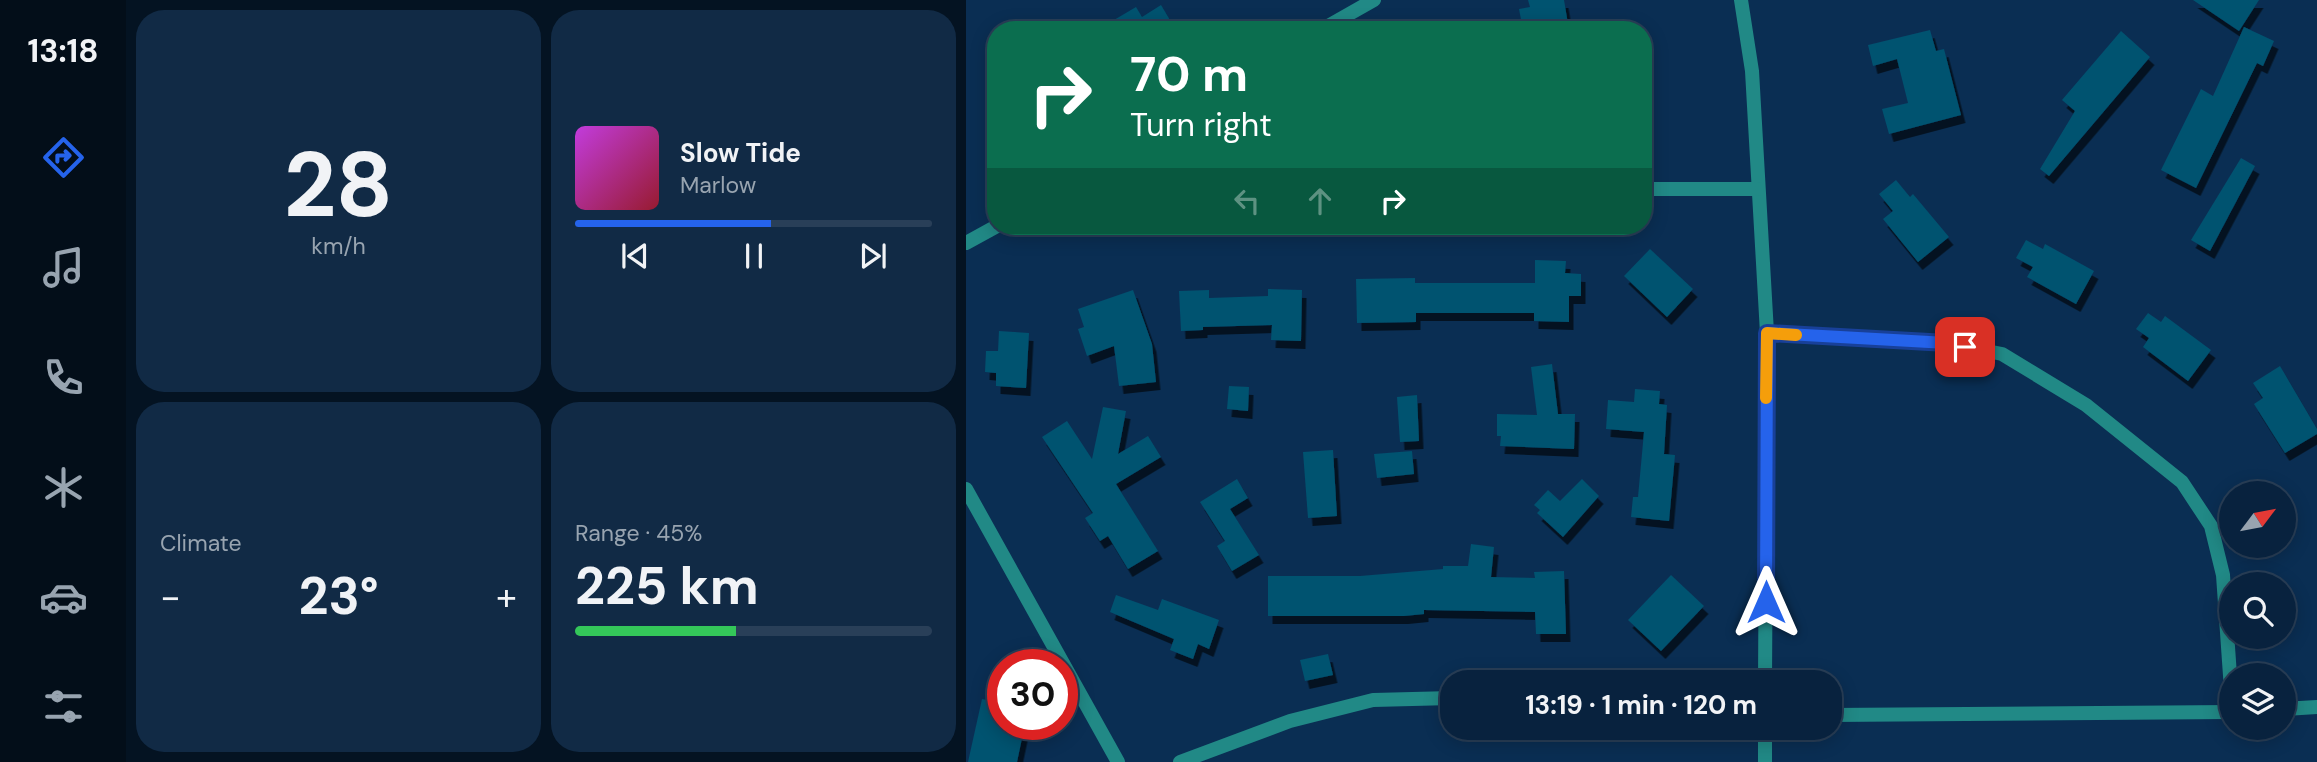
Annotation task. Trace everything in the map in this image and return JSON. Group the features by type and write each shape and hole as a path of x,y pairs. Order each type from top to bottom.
{"street":[{"path":"1337,21 1374,0"},
{"path":"1741,0 1752,71 1767,333 1765,670"},
{"path":"1652,190 1757,190"},
{"path":"966,243 987,231"},
{"path":"1767,333 1947,343 2002,355 2087,405 2182,482 2211,526 2222,575 2229,663"},
{"path":"966,489 1118,762"},
{"path":"1180,762 1290,721 1374,700 1440,698"},
{"path":"2296,708 2317,707"},
{"path":"1842,715 2219,712"},
{"path":"1765,740 1765,762"}],"building":[{"path":"1528,0 1564,0 1568,21 1521,21 1519,9 1530,7"},
{"path":"2193,0 2259,0 2239,31"},
{"path":"1161,5 1171,21 1112,21 1136,7 1142,17"},
{"path":"2244,27 2274,41 2263,66 2257,63 2196,188 2161,170 2201,89 2213,96"},
{"path":"1930,30 1936,51 1944,49 1961,115 1889,134 1882,109 1908,103 1897,59 1873,66 1868,45"},
{"path":"2121,31 2150,57 2049,176 2040,169 2075,111 2062,100"},
{"path":"2241,158 2255,166 2210,251 2191,240"},
{"path":"1896,180 1910,197 1913,194 1949,237 1918,262 1883,219 1893,211 1879,194"},
{"path":"2026,240 2043,249 2045,244 2094,271 2076,304 2027,277 2033,267 2016,258"},
{"path":"1650,249 1693,289 1667,317 1624,276"},
{"path":"1535,260 1566,261 1565,273 1581,274 1581,296 1569,296 1569,322 1534,321 1534,313 1416,313 1416,322 1357,323 1356,279 1415,278 1415,283 1535,283"},
{"path":"1268,289 1302,290 1301,341 1271,340 1272,325 1203,327 1203,330 1181,331 1179,291 1209,290 1209,298 1268,296"},
{"path":"1133,290 1152,344 1156,382 1119,386 1114,346 1087,356 1078,329 1084,327 1078,309"},
{"path":"2148,313 2161,322 2165,316 2211,350 2188,381 2143,347 2149,338 2136,329"},
{"path":"999,331 1029,333 1026,388 996,386 996,373 985,372 986,351 998,351"},
{"path":"1552,364 1558,414 1575,414 1574,449 1500,446 1497,414 1537,415 1531,367"},
{"path":"2280,366 2317,429 2317,434 2285,453 2254,404 2263,398 2253,383"},
{"path":"1229,386 1249,387 1248,411 1227,409"},
{"path":"1635,389 1660,391 1659,404 1667,405 1664,454 1675,455 1669,521 1631,517 1633,497 1638,497 1644,432 1606,429 1608,400 1634,402"},
{"path":"1417,395 1419,441 1400,442 1397,397"},
{"path":"1103,407 1126,411 1118,454 1148,436 1161,457 1116,484 1158,551 1128,569 1108,536 1100,541 1085,518 1093,513 1042,437 1067,421 1092,459"},
{"path":"1333,450 1337,516 1308,518 1303,452"},
{"path":"1412,451 1414,474 1377,478 1374,454"},
{"path":"1237,479 1248,498 1230,509 1259,555 1232,571 1217,546 1225,541 1200,502"},
{"path":"1582,479 1599,496 1563,537 1537,513 1540,510 1534,505 1548,490 1560,501"},
{"path":"1471,544 1494,547 1491,577 1535,578 1534,572 1564,571 1566,634 1536,634 1535,612 1424,610 1424,614 1404,616 1268,616 1268,576 1360,576 1443,569 1443,566 1468,566"},
{"path":"1671,575 1704,606 1661,651 1628,620"},
{"path":"1116,595 1158,610 1162,599 1219,620 1209,649 1198,644 1193,659 1170,650 1174,639 1110,612"},
{"path":"1328,654 1333,675 1305,681 1300,660"},
{"path":"982,699 987,700 987,740 1022,740 1017,762 968,762"}],"slow traffic":[{"path":"1766,398 1767,333 1796,335"}],"route":[{"path":"1766,602 1767,333 1947,343 1965,347"}]}
